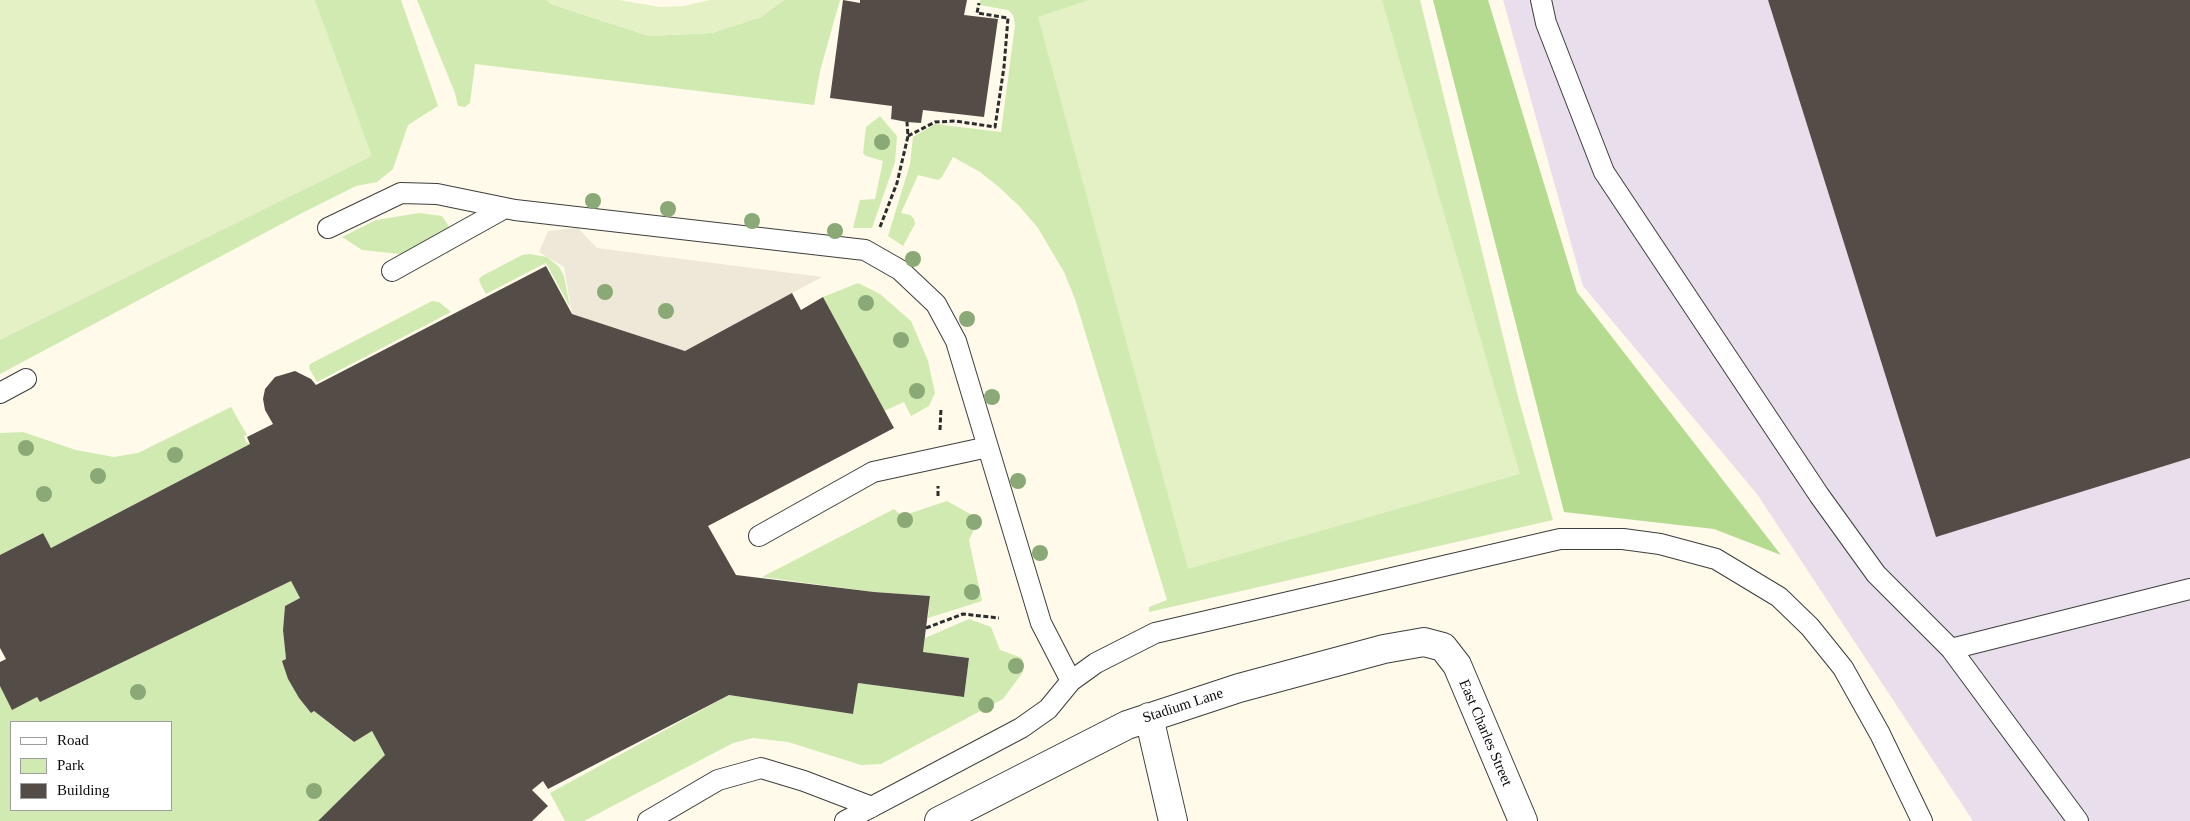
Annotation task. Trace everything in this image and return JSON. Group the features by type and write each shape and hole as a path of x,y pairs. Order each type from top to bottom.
{"street":[{"name":"Stadium Lane","path":"939,821 1127,724 1239,688 1384,649 1424,642 1443,648"},
{"name":"East Charles Street","path":"1443,648 1457,665 1523,821"},
{"path":"1149,717 1173,821"}],"lane":[{"path":"1541,0 1546,24 1604,172 1819,495 1876,574 1951,649 2078,821"},
{"path":"328,228 401,194 437,194 504,208 865,250 900,270 936,304 956,341 1041,623 1070,680"},
{"path":"392,270 504,208"},
{"path":"0,393 26,379"},
{"path":"759,536 872,472 988,447"},
{"path":"845,821 1021,728 1048,709 1070,680 1096,663 1155,633 1560,540 1623,539 1660,544 1716,559 1779,597 1810,626 1842,668 1862,701 1922,821"},
{"path":"1951,649 2190,589"},
{"path":"648,821 718,780 762,768 804,781 872,807"}],"path":[{"path":"908,136 935,122 955,121 995,127 1004,67 1008,18 977,13 979,3"},
{"path":"870,253 897,183 908,136 907,122"},
{"path":"926,628 963,614 999,618"}],"shaded area":[{"path":"1503,0 2190,0 2190,821 1973,821 1757,494 1583,286"},
{"path":"578,228 597,248 822,277 685,351 572,314 564,267 539,252 548,231"}],"green space":[{"path":"0,0 401,0 438,106 408,125 393,169 377,182 356,186 302,213 0,374"},
{"path":"0,0 315,0 372,156 0,340"},
{"path":"417,0 547,0 551,4 649,36 712,33 761,17 784,0 840,0 820,71 814,105 475,64 470,103 465,107 458,106 455,93"},
{"path":"547,0 619,0 660,7 684,6 710,0 784,0 761,17 712,33 649,36 551,4"},
{"path":"980,0 1420,0 1518,397 1553,520 1149,612 1149,607 1167,600 1075,299 1064,272 1038,228 1000,188 980,172 953,157 942,177 938,180 918,175 901,213 910,215 914,219 915,224 903,246 888,236 910,164 913,137 935,124 1001,132 1015,25 1013,15 1008,10 980,5"},
{"path":"1089,0 1382,0 1520,474 1188,569 1038,17"},
{"path":"1433,0 1488,0 1577,292 1781,555 1714,529 1564,512"},
{"path":"880,116 897,136 895,162 872,228 853,228 860,200 875,199 883,161 866,156 863,153 866,127"},
{"path":"419,213 442,216 450,228 422,248 400,254 362,250 342,237 376,220"},
{"path":"530,254 547,257 559,267 564,276 570,307 546,263 486,294 479,279 482,276 522,255"},
{"path":"858,283 880,294 911,321 928,361 935,393 929,406 911,416 904,402 884,411 823,297"},
{"path":"432,301 439,302 451,312 317,382 309,368 310,364"},
{"path":"231,407 247,435 244,436 246,442 250,444 51,548 42,533 0,555 0,433 23,432 76,450 114,457 138,453"},
{"path":"947,501 979,519 969,540 982,601 928,618 930,596 874,592 762,577 894,509 902,516"},
{"path":"291,581 300,598 285,606 283,630 288,679 299,698 311,713 314,711 353,742 372,731 385,755 318,821 0,821 0,686 37,697 40,702"},
{"path":"969,619 991,627 1000,650 1022,658 1023,672 1003,699 881,764 861,765 788,742 753,738 733,743 584,821 565,821 550,793 729,695 853,714 858,683 964,697 969,658 923,652 925,638"}],"building":[{"path":"843,0 860,3 860,0 967,0 964,15 998,19 984,117 923,110 921,123 907,122 891,119 892,106 830,98"},
{"path":"1768,0 2190,0 2190,458 1936,537"},
{"path":"546,266 572,314 685,351 792,293 801,310 823,297 894,428 708,526 736,575 874,592 930,596 923,652 969,658 964,697 858,683 853,714 729,695 548,789 543,781 532,790 548,806 532,821 318,821 385,755 372,731 354,742 314,711 311,713 299,698 288,679 282,661 286,659 283,630 285,606 300,598 291,581 40,702 37,697 12,710 0,686 0,662 6,659 0,648 0,555 43,533 51,548 250,444 247,437 273,424 265,410 263,399 265,389 275,377 295,371 311,379 316,385"}]}
